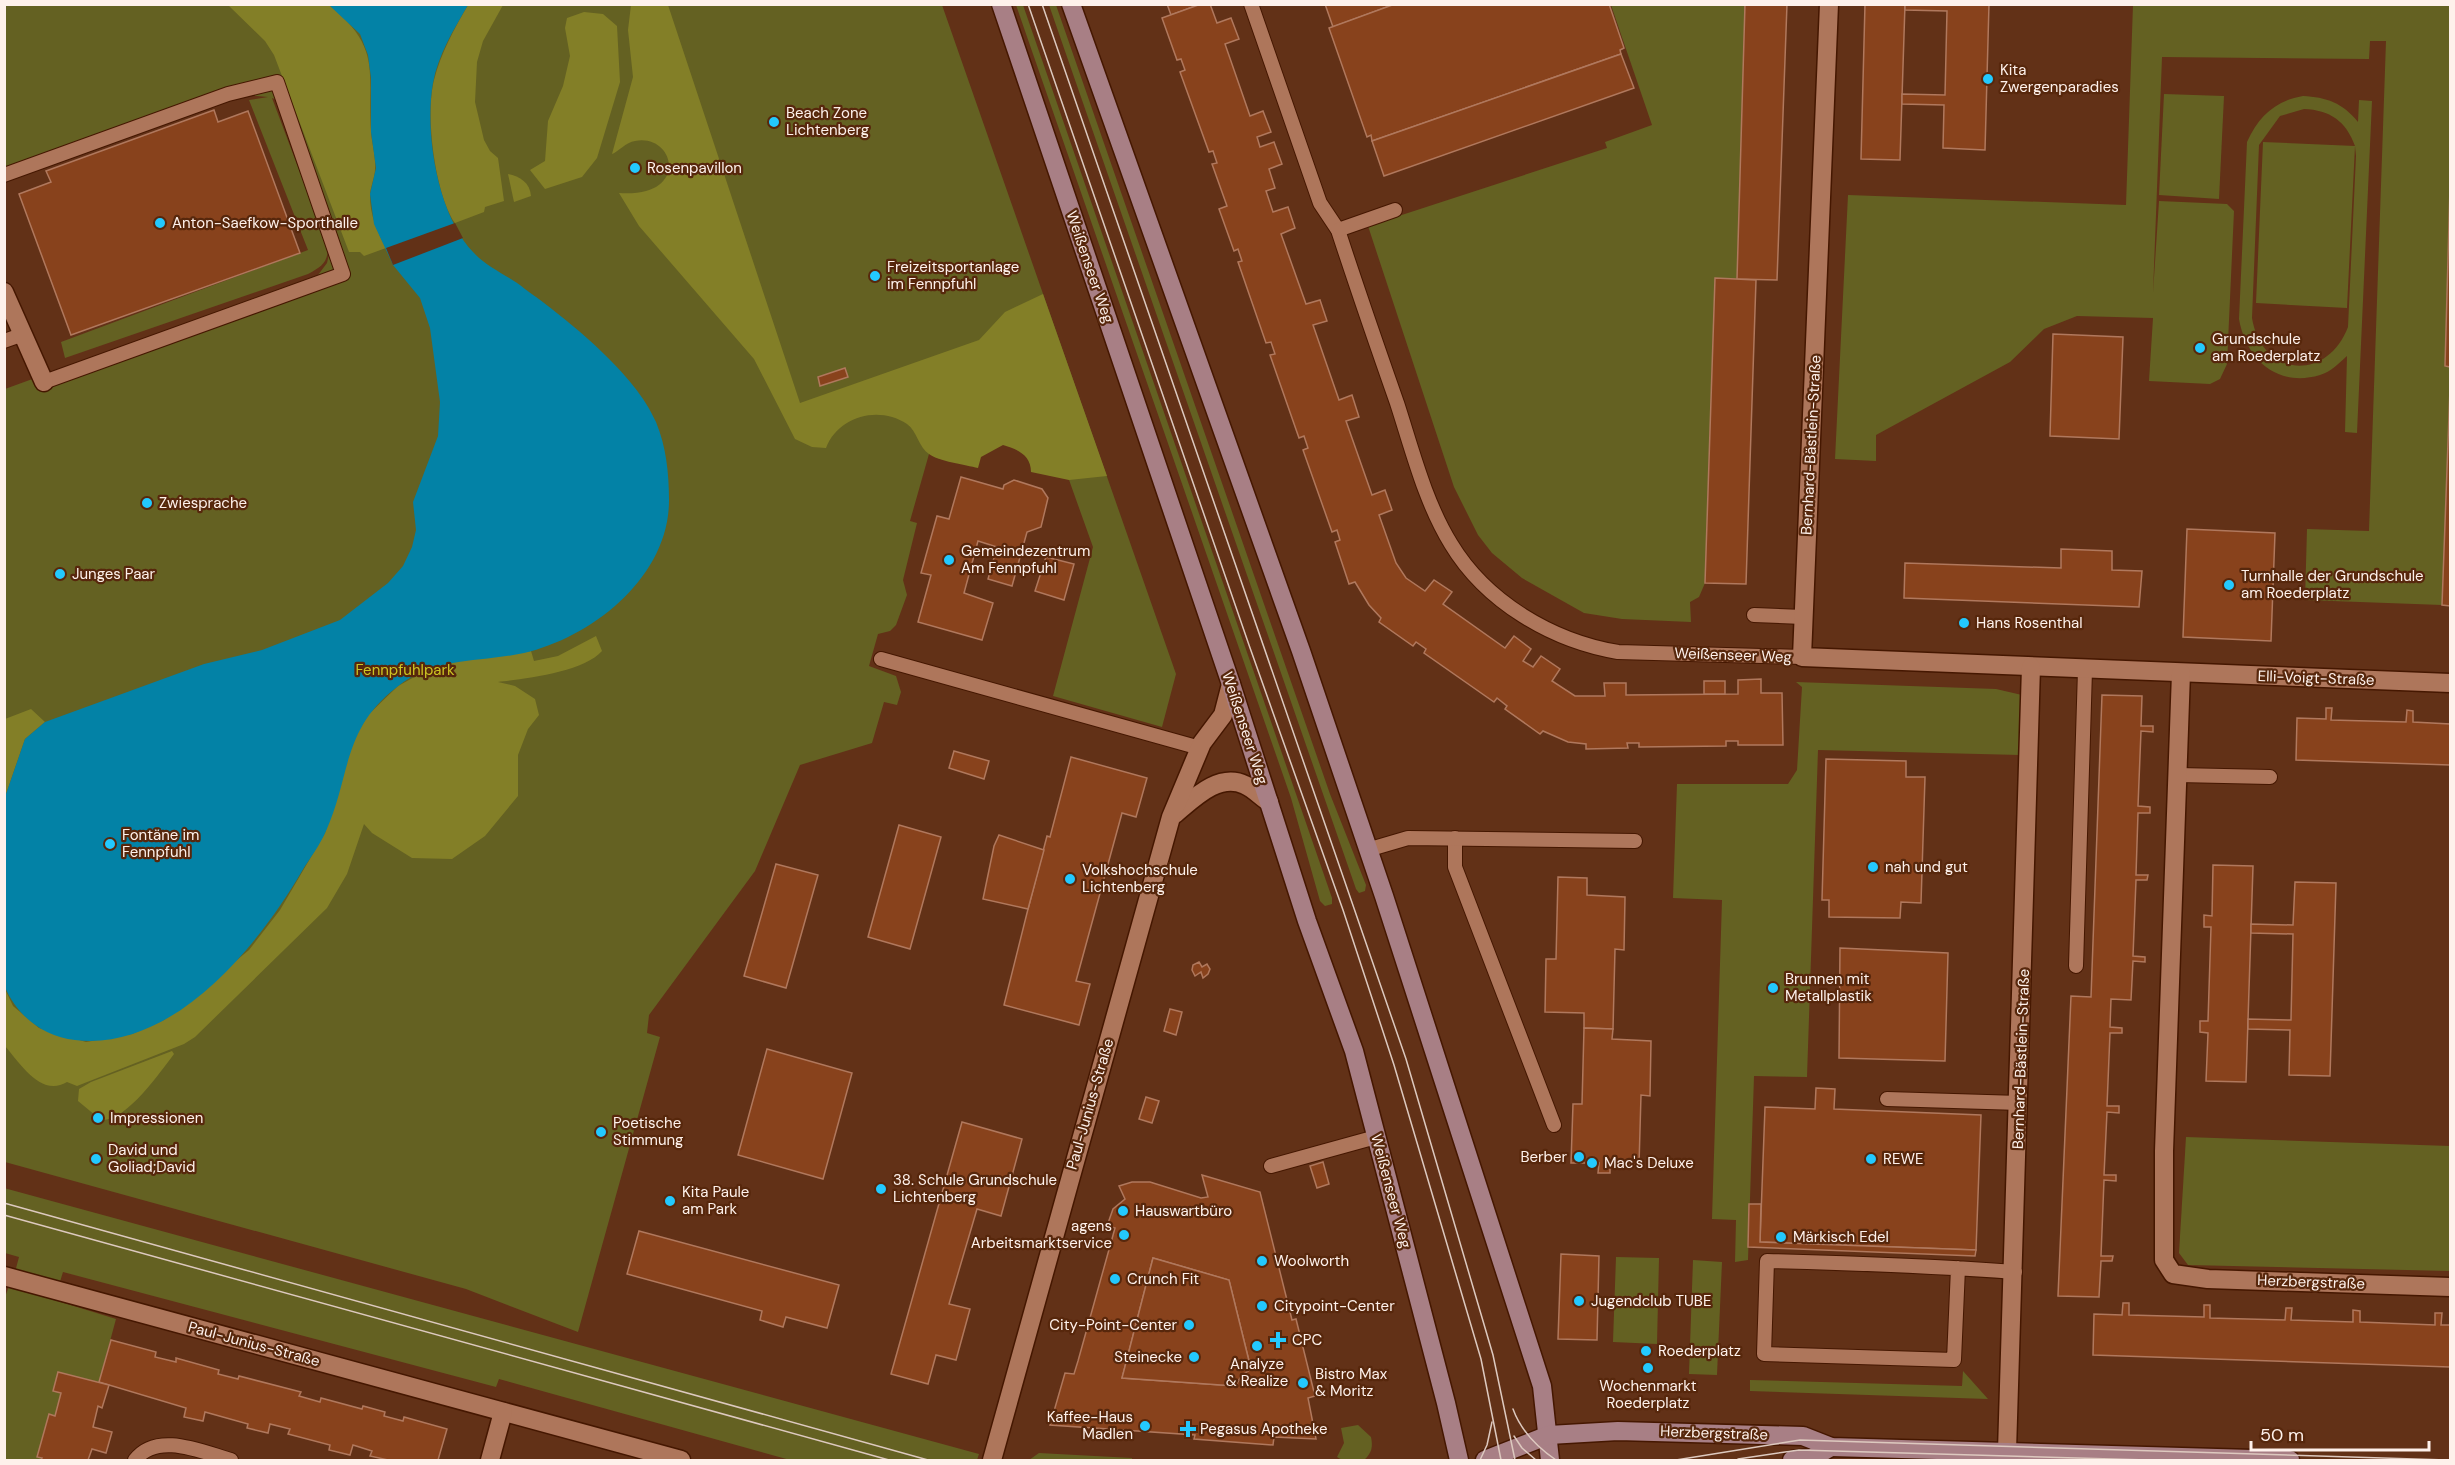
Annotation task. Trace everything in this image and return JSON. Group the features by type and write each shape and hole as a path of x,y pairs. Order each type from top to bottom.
{"main road":[{"name":"Weißenseer Weg","path":"1001,4 1354,1051 1459,1461"},
{"path":"1071,4 1301,651 1367,850 1542,1386 1550,1461"},
{"name":"Herzbergstraße","path":"1549,1435 1594,1432 1803,1436 1831,1447 2290,1461"},
{"path":"1485,1461 1549,1435"},
{"name":"Herzbergstraße","path":"1792,1461 1812,1458 1831,1447"}],"street":[{"name":"Bernhard-Bästlein-Straße","path":"1802,657 1829,4"},
{"path":"4,292 13,338 44,381"},
{"path":"1802,657 2181,673 2178,775"},
{"name":"Bernhard-Bästlein-Straße","path":"2007,1451 2015,1272 2031,667"},
{"name":"Elli-Voigt-Straße","path":"2181,673 2451,683"},
{"name":"Paul-Junius-Straße","path":"992,1461 1171,817 1200,748 1223,715 1231,684"},
{"name":"Herzbergstraße","path":"2178,775 2162,1251 2164,1260 2173,1274 2208,1279 2451,1287"},
{"path":"1171,817 1206,788 1233,782 1245,785 1269,802"},
{"name":"Paul-Junius-Straße","path":"4,1276 681,1461"},
{"path":"490,1461 503,1412"}],"lane":[{"name":"Weißenseer Weg","path":"1251,4 1320,203 1338,230 1440,523 1451,544 1484,584 1510,606 1551,632 1591,647 1618,652 1802,657"},
{"path":"4,175 228,94 277,82 343,274 44,381"},
{"path":"1338,230 1395,210"},
{"path":"1754,615 1803,617"},
{"path":"881,659 1200,748"},
{"path":"2076,966 2085,670"},
{"path":"2178,775 2270,777"},
{"path":"1367,850 1408,838 1635,841"},
{"path":"1455,838 1455,867 1554,1125"},
{"path":"1887,1099 2020,1102"},
{"path":"1271,1166 1376,1137"},
{"path":"1958,1268 1954,1360 1764,1354 1767,1261 1958,1268 2015,1272"},
{"path":"135,1461 150,1447 164,1445 181,1447 231,1461"}],"green space":[{"name":"Fennpfuhlpark","path":"4,5 942,5 1176,674 1162,727 1053,696 1093,547 1043,407 929,454 910,521 917,523 903,580 907,595 896,625 890,631 878,634 869,666 896,676 901,692 897,705 884,702 872,743 800,765 755,871 649,1015 647,1033 660,1037 578,1332 466,1289 5,1162 5,389 318,275 327,263 330,250 277,100 272,98 328,247 327,257 323,264 308,274 65,358 61,342 308,250 249,100 268,97 244,95 5,169"},
{"path":"1016,5 1023,5 1332,898 1332,904 1325,906 1320,901 1291,798"},
{"path":"1049,5 1056,5 1330,794 1366,885 1365,891 1359,893 1356,889"},
{"path":"1611,5 1746,5 1737,279 1715,279 1705,583 1699,597 1690,602 1691,622 1622,619 1584,613 1522,578 1492,553 1478,535 1454,487 1368,226 1607,148 1605,142 1652,125"},
{"path":"2133,5 2450,5 2450,187 2445,366 2450,367 2450,388 2442,605 2305,600 2307,529 2369,531 2386,41 2370,41 2369,59 2162,57 2153,293 2159,201 2227,204 2234,211 2227,364 2220,379 2210,384 2149,381 2153,318 2077,316 2044,329 2010,362 1876,435 1876,461 1835,459 1848,195 2126,205"},
{"path":"2164,94 2224,96 2219,199 2159,195"},
{"path":"2303,96 2334,102 2358,122 2359,100 2372,101 2357,433 2345,432 2347,356 2324,374 2304,378 2277,374 2256,358 2243,333 2239,319 2247,142 2269,111 2293,98","holes":["2304,109 2313,110 2329,115 2342,124 2355,146 2348,327 2338,345 2326,357 2311,364 2296,366 2281,362 2268,352 2258,338 2252,318 2259,145 2280,116"]},
{"path":"2263,142 2355,146 2347,308 2256,303"},
{"path":"1796,682 1996,689 2022,695 2020,755 1818,750 1807,1077 1754,1076 1748,1260 1735,1262 1736,1220 1712,1219 1722,900 1673,898 1677,784 1788,784 1797,770 1802,687"},
{"path":"2186,1137 2450,1146 2450,1271 2188,1265 2179,1253"},
{"path":"4,1188 979,1454 977,1460 790,1460 499,1379 496,1387 63,1272 59,1285 15,1272 19,1257 5,1253"},
{"path":"1616,1257 1659,1258 1657,1344 1613,1342"},
{"path":"1693,1260 1722,1262 1717,1375 1689,1374"},
{"path":"9,1286 116,1319 99,1382 58,1373 53,1391 61,1393 55,1416 49,1414 37,1456 42,1458 41,1460 5,1460 4,1300"},
{"path":"1963,1371 1988,1399 1750,1391 1750,1380 1962,1386"},
{"path":"1358,1425 1371,1437 1372,1447 1369,1455 1364,1460 1342,1460 1337,1457 1344,1443 1341,1428"},
{"path":"1039,1453 1132,1458 1132,1460 1029,1460"}],"shaded area":[{"path":"228,5 329,5 358,35 369,62 371,132 375,164 370,203 375,223 386,248 364,256 360,252 349,252 274,55 265,41"},
{"path":"468,5 503,5 483,41 477,62 475,102 484,140 490,151 498,158 504,201 485,207 484,212 455,223 448,210 437,174 431,133 431,95 444,51"},
{"path":"631,5 668,5 800,403 979,340 1005,312 1043,294 1107,476 1069,480 1031,472 1026,457 1003,445 981,457 978,468 945,461 926,451 907,424 884,415 860,417 850,421 832,437 826,448 812,447 795,439 754,359 639,226 619,193 642,192 658,186 666,177 669,166 660,146 649,141 632,142 612,154 633,77 628,30"},
{"path":"584,12 603,14 617,26 620,82 597,158 582,177 545,189 530,170 545,161 548,121 563,86 570,56 565,28 567,18"},
{"path":"508,174 524,181 529,187 531,196 514,202"},
{"path":"596,636 602,651 582,664 553,673 498,682 515,686 535,699 539,715 528,729 518,755 518,796 485,836 452,859 412,858 372,833 364,824 347,874 327,908 195,1037 184,1044 77,1086 67,1082 57,1086 48,1086 40,1082 24,1069 5,1046 4,987 13,1006 39,1028 86,1042 132,1034 164,1020 249,950 280,910 325,833 354,738 369,714 398,686 438,664 531,651 534,661 558,656"},
{"path":"31,709 45,722 25,739 5,797 5,719"},
{"path":"172,1051 174,1054 142,1094 121,1113 101,1120 78,1101 79,1089 91,1082"}],"water":[{"path":"329,5 468,5 443,52 433,83 431,126 433,149 443,197 451,218 474,253 542,301 580,332 617,367 646,404 656,422 666,460 669,499 666,527 656,553 642,577 623,599 600,618 576,633 550,645 524,653 458,662 427,670 397,687 379,703 366,719 357,736 334,810 318,846 262,930 209,988 179,1011 146,1029 111,1039 64,1038 42,1030 24,1016 5,987 5,797 25,739 45,722 204,664 262,650 340,620 388,583 403,566 412,547 416,530 413,502 438,436 440,402 430,328 420,298 393,265 374,224 370,194 376,168 371,132 371,78 368,55 360,34"}],"pier":[{"path":"455,223 463,238 393,265 386,248"}],"building":[{"path":"1167,4 1201,4 1171,15"},
{"path":"1201,4 1210,4 1217,23 1231,18 1239,39 1225,44 1250,116 1263,111 1271,132 1257,137 1260,147 1274,142 1282,164 1269,169 1275,188 1266,191 1273,212 1288,207 1295,228 1281,234 1306,304 1320,300 1327,321 1313,325 1339,400 1352,395 1359,417 1346,421 1372,495 1385,490 1392,510 1379,515 1396,563 1406,578 1425,591 1434,580 1452,592 1443,604 1505,648 1514,636 1531,649 1523,661 1533,667 1541,656 1560,669 1552,681 1575,696 1605,696 1604,683 1626,683 1626,695 1738,694 1738,680 1761,679 1761,693 1782,693 1783,745 1738,745 1738,741 1726,741 1726,746 1639,747 1639,743 1627,743 1628,748 1586,749 1586,744 1568,742 1543,731 1540,734 1505,709 1507,706 1497,698 1494,702 1424,653 1426,649 1416,642 1413,646 1379,622 1381,618 1369,605 1355,582 1349,584 1335,542 1340,540 1337,530 1332,532 1303,450 1308,448 1304,436 1299,438 1270,355 1275,354 1271,342 1266,343 1238,262 1242,261 1238,249 1234,251 1219,209 1227,206 1212,164 1217,163 1213,151 1209,152 1180,72 1185,70 1181,59 1177,60 1162,18"},
{"path":"1325,4 1395,4 1333,27"},
{"path":"1395,4 1609,4 1624,48 1620,50 1621,54 1372,141 1371,135 1367,137 1329,28"},
{"path":"1745,4 1787,4 1777,280 1737,279"},
{"path":"1865,4 1905,4 1900,160 1861,159"},
{"path":"1905,4 1989,4 1985,150 1943,148 1944,105 1902,104 1902,94 1945,95 1947,11 1905,10"},
{"path":"1621,54 1634,88 1384,176 1372,141"},
{"name":"Anton-Saefkow-Sporthalle","path":"214,110 218,122 248,111 300,253 71,335 19,194 51,182 46,171"},
{"path":"2450,187 2450,367 2445,366"},
{"path":"1715,278 1756,280 1746,584 1705,583"},
{"path":"2053,334 2123,337 2119,439 2050,436"},
{"path":"845,368 848,377 820,386 818,377"},
{"path":"2450,388 2450,606 2442,605"},
{"name":"Gemeindezentrum Am Fennpfuhl","path":"961,477 1003,489 1004,485 1014,480 1042,489 1048,498 1041,527 1027,532 1012,586 988,579 997,547 978,541 964,593 993,603 982,640 918,622 931,575 921,573 937,516 949,519"},
{"name":"Turnhalle der Grundschule am Roederplatz","path":"2187,529 2275,533 2271,641 2183,637"},
{"path":"2061,549 2112,551 2112,570 2142,571 2139,607 1904,598 1905,563 2061,568"},
{"path":"1046,557 1074,564 1064,600 1035,591"},
{"path":"1704,681 1725,681 1725,694 1704,694"},
{"path":"2102,695 2142,696 2141,726 2153,726 2153,732 2141,731 2138,806 2150,807 2150,813 2138,813 2136,875 2148,875 2147,880 2136,880 2133,956 2145,957 2145,962 2133,961 2131,1000 2111,999 2110,1027 2122,1028 2122,1033 2110,1033 2107,1106 2119,1106 2119,1113 2107,1112 2104,1175 2116,1175 2116,1181 2104,1180 2101,1256 2113,1256 2112,1261 2101,1261 2099,1297 2058,1296 2071,996 2091,997"},
{"path":"2326,708 2332,708 2331,720 2406,722 2407,710 2413,711 2413,722 2450,724 2450,765 2296,760 2297,718 2326,719"},
{"path":"954,751 989,761 984,779 949,768"},
{"name":"Volkshochschule Lichtenberg","path":"1071,757 1147,778 1136,817 1122,813 1076,981 1090,984 1079,1025 1004,1005 1047,836 1050,837"},
{"name":"nah und gut","path":"1826,759 1906,761 1906,777 1925,777 1921,903 1901,902 1900,918 1829,917 1829,900 1822,900"},
{"path":"899,825 941,837 910,949 868,937"},
{"path":"999,835 1044,850 1028,909 983,899 994,846"},
{"path":"776,864 818,875 786,988 744,976"},
{"path":"2213,865 2253,866 2246,1082 2206,1081 2208,1033 2200,1032 2200,1021 2208,1021 2211,927 2204,927 2204,915 2212,916"},
{"path":"1558,877 1587,878 1587,895 1625,897 1624,950 1615,949 1613,1029 1584,1028 1584,1013 1545,1012 1546,959 1556,959"},
{"path":"2295,882 2336,883 2330,1076 2289,1075 2290,1030 2248,1029 2248,1019 2291,1020 2293,934 2251,933 2251,924 2293,925"},
{"path":"1840,948 1948,953 1945,1061 1839,1058"},
{"path":"1199,962 1202,967 1207,964 1210,969 1203,978 1201,972 1195,976 1192,970 1193,965"},
{"path":"1170,1009 1182,1012 1176,1035 1164,1031"},
{"path":"1584,1028 1613,1029 1612,1039 1651,1041 1650,1096 1641,1095 1639,1165 1610,1163 1610,1173 1598,1173 1599,1163 1571,1163 1573,1104 1582,1104"},
{"path":"767,1049 852,1073 823,1179 738,1155"},
{"name":"REWE","path":"1816,1088 1835,1089 1834,1109 1981,1115 1976,1250 1760,1242 1765,1107 1815,1109"},
{"path":"1146,1097 1159,1101 1152,1123 1139,1119"},
{"path":"962,1122 1022,1139 1001,1216 977,1209 949,1304 970,1309 956,1360 936,1355 928,1384 891,1374"},
{"path":"1323,1162 1329,1184 1317,1188 1310,1166"},
{"name":"Citypoint-Center","path":"1202,1175 1260,1192 1292,1320 1296,1319 1315,1396 1308,1398 1316,1439 1274,1437 1273,1445 1194,1439 1195,1435 1050,1425 1065,1373 1074,1374 1078,1361 1115,1228 1107,1226 1113,1209 1125,1199 1119,1186 1132,1182 1150,1182 1201,1198 1208,1197","holes":["1153,1258 1229,1280 1251,1369 1242,1375 1235,1386 1122,1378"]},
{"path":"1749,1204 1761,1204 1760,1242 1976,1250 1975,1256 1748,1247"},
{"path":"639,1231 839,1285 827,1328 786,1317 783,1327 760,1320 762,1311 627,1274"},
{"name":"Jugendclub TUBE","path":"1561,1254 1599,1256 1597,1340 1558,1339"},
{"path":"1153,1258 1229,1280 1251,1369 1242,1375 1235,1386 1122,1378"},
{"path":"2123,1303 2129,1303 2129,1315 2204,1317 2204,1305 2210,1305 2210,1318 2285,1320 2286,1308 2292,1308 2291,1320 2353,1322 2353,1310 2360,1311 2360,1322 2435,1325 2435,1313 2442,1313 2441,1325 2450,1325 2450,1367 2093,1355 2094,1314 2122,1315"},
{"path":"111,1340 156,1352 155,1357 176,1362 176,1358 219,1370 218,1374 238,1379 239,1376 301,1392 299,1396 320,1402 321,1398 362,1409 363,1406 385,1412 384,1416 403,1421 404,1417 447,1429 438,1460 388,1460 370,1456 372,1451 353,1445 350,1455 329,1450 330,1445 288,1434 290,1429 270,1424 268,1433 247,1428 248,1424 205,1412 203,1421 184,1417 186,1408 99,1382"},
{"path":"58,1372 109,1385 102,1408 98,1406 93,1427 112,1432 106,1453 92,1449 88,1460 41,1460 42,1458 37,1457 49,1414 55,1416 61,1393 53,1391"}],"tram line":[{"path":"1028,4 1343,910 1394,1065 1481,1359 1501,1460"},
{"path":"1042,4 1406,1059 1493,1355 1515,1460"},
{"path":"4,1203 928,1460"},
{"path":"4,1215 889,1460"},
{"path":"1513,1409 1530,1438 1556,1460"},
{"path":"1480,1460 1487,1445 1492,1422"},
{"path":"1514,1436 1522,1448 1536,1460"},
{"path":"1676,1460 1800,1440 2447,1460"},
{"path":"1738,1459 1799,1450 2148,1460"}],"place":[{"name":"Kita Zwergenparadies","path":"1988,79"},
{"name":"Beach Zone Lichtenberg","path":"774,122"},
{"name":"Rosenpavillon","path":"635,168"},
{"name":"Anton-Saefkow-Sporthalle","path":"160,223"},
{"name":"Freizeitsportanlage im Fennpfuhl","path":"875,276"},
{"name":"Grundschule am Roederplatz","path":"2200,348"},
{"name":"Zwiesprache","path":"147,503"},
{"name":"Gemeindezentrum Am Fennpfuhl","path":"949,560"},
{"name":"Junges Paar","path":"60,574"},
{"name":"Turnhalle der Grundschule am Roederplatz","path":"2229,585"},
{"name":"Hans Rosenthal","path":"1964,623"},
{"name":"Fontäne im Fennpfuhl","path":"110,844"},
{"name":"nah und gut","path":"1873,867"},
{"name":"Volkshochschule Lichtenberg","path":"1070,879"},
{"name":"Brunnen mit Metallplastik","path":"1773,988"},
{"name":"Impressionen","path":"98,1118"},
{"name":"Poetische Stimmung","path":"601,1132"},
{"name":"Berber","path":"1579,1157"},
{"name":"David und Goliad;David","path":"96,1159"},
{"name":"REWE","path":"1871,1159"},
{"name":"Mac's Deluxe","path":"1592,1163"},
{"name":"38. Schule Grundschule Lichtenberg","path":"881,1189"},
{"name":"Kita Paule am Park","path":"670,1201"},
{"name":"Hauswartbüro","path":"1123,1211"},
{"name":"agens Arbeitsmarktservice","path":"1124,1235"},
{"name":"Märkisch Edel","path":"1781,1237"},
{"name":"Woolworth","path":"1262,1261"},
{"name":"Crunch Fit","path":"1115,1279"},
{"name":"Jugendclub TUBE","path":"1579,1301"},
{"name":"Citypoint-Center","path":"1262,1306"},
{"name":"City-Point-Center","path":"1189,1325"},
{"name":"CPC","path":"1278,1340"},
{"name":"Analyze & Realize","path":"1257,1346"},
{"name":"Roederplatz","path":"1646,1351"},
{"name":"Steinecke","path":"1194,1357"},
{"name":"Wochenmarkt Roederplatz","path":"1648,1368"},
{"name":"Bistro Max & Moritz","path":"1303,1383"},
{"name":"Kaffee-Haus Madlen","path":"1145,1426"},
{"name":"Pegasus Apotheke","path":"1188,1429"}]}
